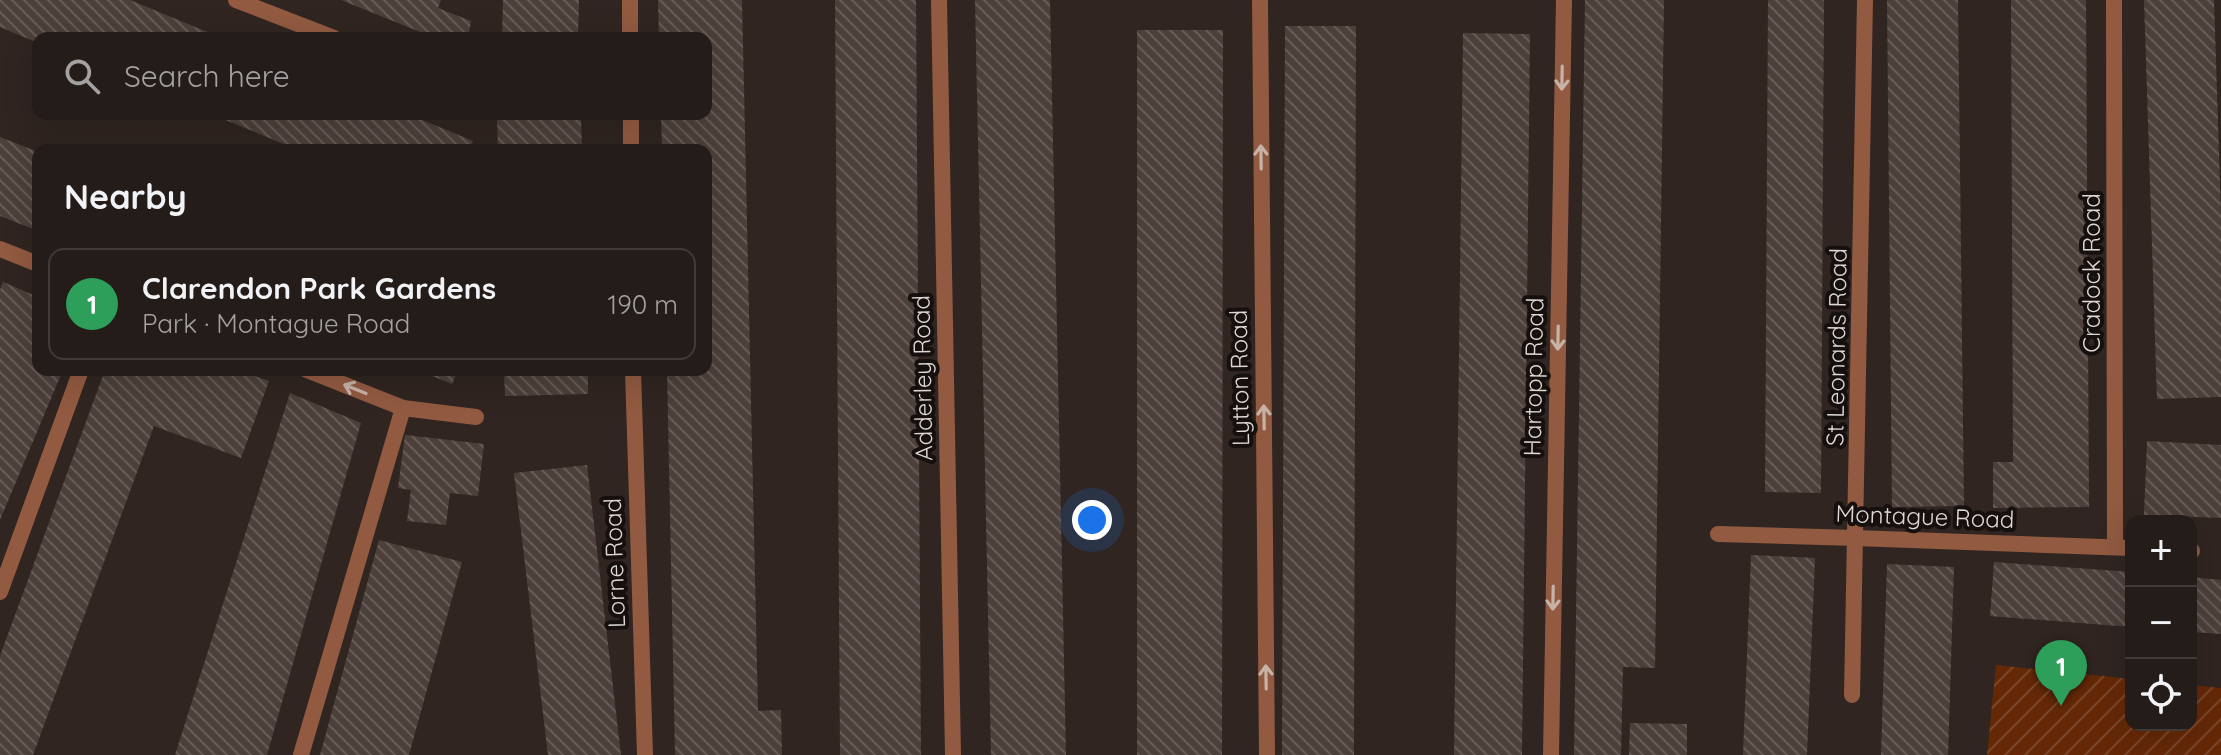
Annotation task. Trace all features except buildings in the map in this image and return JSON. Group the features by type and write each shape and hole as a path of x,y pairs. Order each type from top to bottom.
{"street":[{"path":"236,0 319,32"},
{"path":"630,0 630,32"},
{"name":"Adderley Road","path":"939,0 953,755"},
{"name":"Lytton Road","path":"1260,0 1267,755"},
{"name":"Hartopp Road","path":"1551,755 1564,0"},
{"name":"St Leonards Road","path":"1852,695 1865,0"},
{"name":"Cradock Road","path":"2114,0 2123,547"},
{"path":"631,120 631,144"},
{"path":"0,249 32,262"},
{"path":"0,592 79,376"},
{"path":"322,376 403,408 476,417"},
{"name":"Lorne Road","path":"633,376 645,755"},
{"path":"301,755 403,408"},
{"name":"Montague Road","path":"1718,534 2123,547"}],"shaded area":[{"path":"1996,665 2125,678 2125,731 2197,731 2197,686 2221,688 2221,755 1987,755"}],"place":[{"name":"Clarendon Park Gardens","path":"2061,706"}]}
